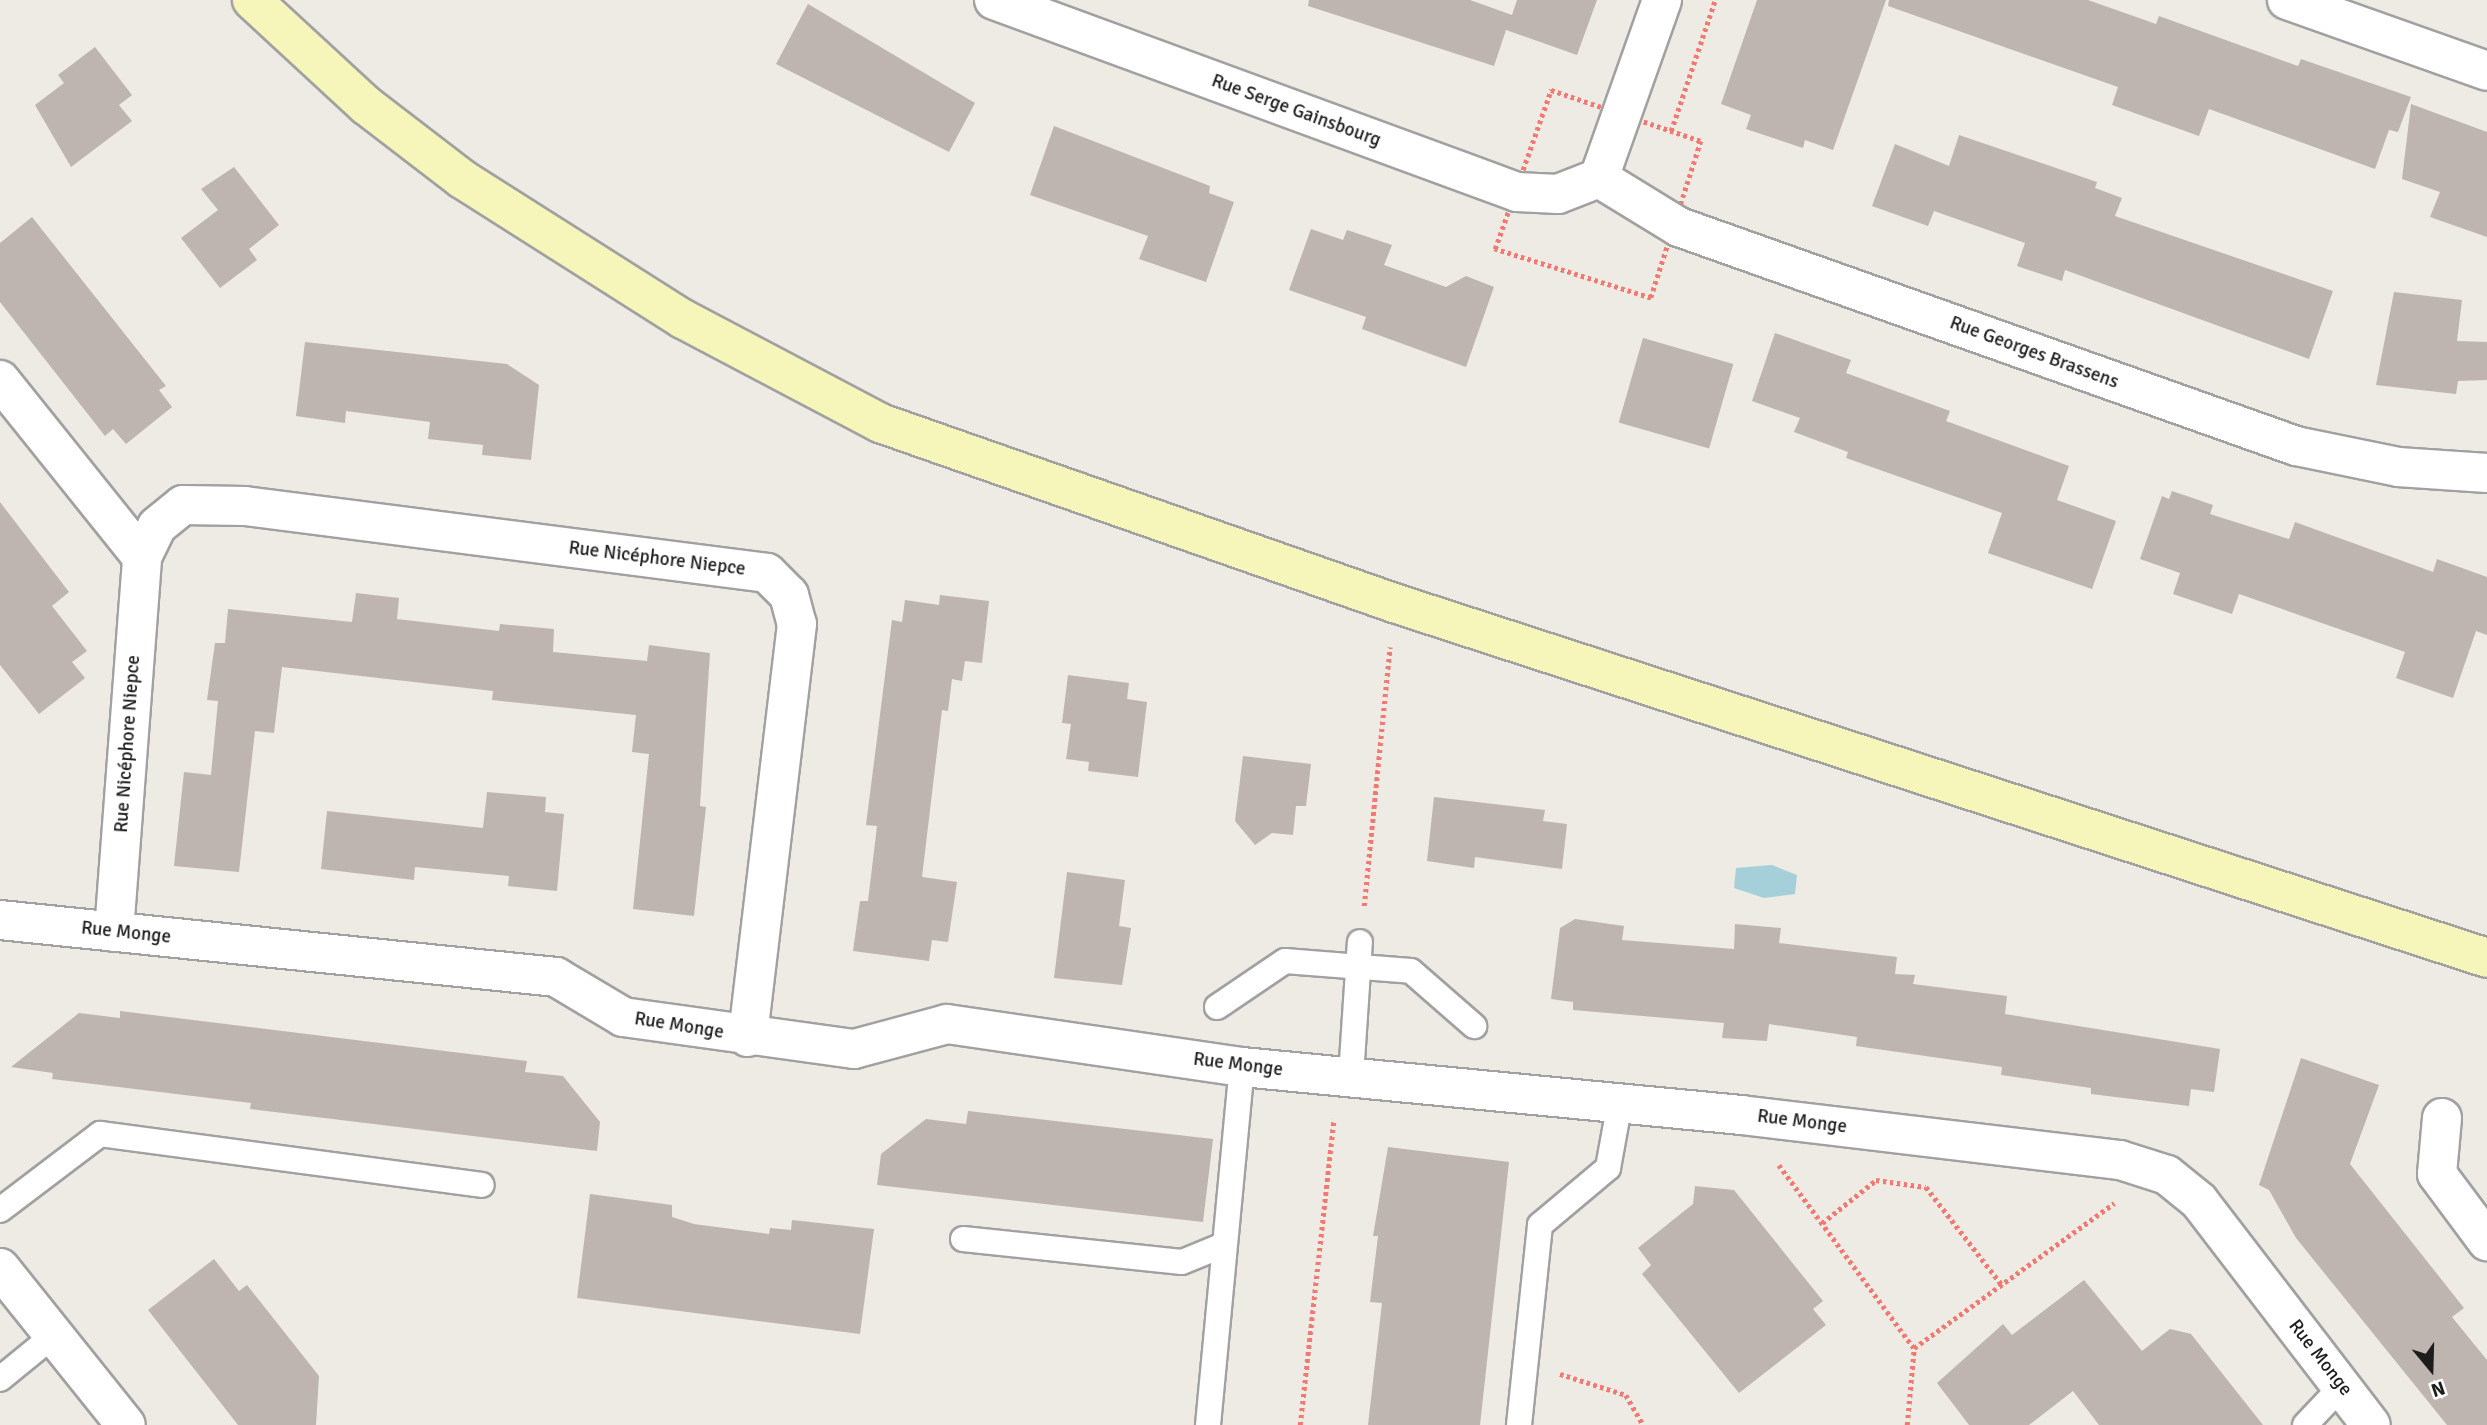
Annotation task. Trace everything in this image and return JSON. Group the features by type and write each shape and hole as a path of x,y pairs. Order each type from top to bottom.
{"main road":[{"path":"252,0 368,106 462,179 776,372 880,423 1394,603 2487,958"}],"street":[{"name":"Rue Serge Gainsbourg","path":"994,0 1517,192 1559,194 1599,178"},
{"path":"1599,178 1662,0"},
{"path":"2287,0 2487,71"},
{"name":"Rue Georges Brassens","path":"1599,178 1642,210 1679,226 2296,446 2398,467 2487,474"},
{"path":"0,380 142,557"},
{"name":"Rue Nicéphore Niepce","path":"114,932 142,557 157,526 183,505 233,506 767,573 789,596 797,624 748,1037"},
{"name":"Rue Monge","path":"0,920 556,977 623,1017 748,1037 854,1049 947,1024 1242,1067 1741,1115 2141,1166 2166,1175 2199,1201 2371,1425"},
{"path":"2442,1118 2437,1174 2487,1241"},
{"path":"0,1268 126,1425"}],"lane":[{"path":"1351,1076 1360,942"},
{"path":"1217,1007 1285,961 1411,971 1474,1026"},
{"path":"1208,1425 1221,1246 1242,1067"},
{"path":"1519,1425 1540,1225 1608,1168 1620,1102"},
{"path":"0,1210 100,1134 482,1185"},
{"path":"963,1239 1182,1262 1221,1246"},
{"path":"0,1379 54,1335"},
{"path":"2305,1425 2342,1386"}],"path":[{"path":"1671,131 1715,0"},
{"path":"1360,942 1394,603"},
{"path":"1300,1425 1334,1120 1351,1076"},
{"path":"1741,1115 1914,1348 1907,1425"},
{"path":"1914,1348 2110,1209 2141,1166"},
{"path":"1822,1223 1876,1180 1926,1187 2002,1285"},
{"path":"1523,1369 1587,1378 1626,1395 1643,1425"}],"water":[{"path":"1772,865 1797,875 1795,894 1764,898 1734,888 1736,868"}],"building":[{"path":"1309,0 1470,0 1512,15 1517,0 1597,0 1577,55 1506,30 1494,66 1308,6"},
{"path":"1757,0 1886,0 1833,150 1805,140 1803,148 1746,129 1751,115 1721,104"},
{"path":"1889,0 2088,0 2156,24 2159,16 2298,66 2301,59 2411,97 2398,132 2389,130 2375,169 2209,109 2199,136 2112,105 2118,87 1888,6"},
{"path":"808,4 975,103 949,152 776,64"},
{"path":"95,47 132,95 119,105 132,121 71,167 35,105 64,83 58,75"},
{"path":"2411,104 2487,132 2487,237 2430,217 2440,192 2402,179"},
{"path":"1054,126 1210,186 1209,193 1234,202 1206,282 1139,259 1148,236 1030,195"},
{"path":"1959,135 2097,182 2095,188 2122,198 2115,216 2333,291 2309,359 2065,270 2062,281 2017,266 2025,243 1934,211 1928,226 1872,206 1895,144 1949,166"},
{"path":"234,167 279,225 249,249 257,260 220,288 181,238 218,210 201,189"},
{"path":"32,217 166,386 159,390 172,407 126,444 113,429 105,436 0,302 0,243"},
{"path":"1311,229 1343,240 1347,230 1392,245 1384,265 1446,287 1466,276 1494,287 1466,367 1362,329 1366,317 1289,290"},
{"path":"2394,292 2462,300 2457,341 2487,342 2487,380 2458,381 2456,394 2376,385"},
{"path":"1775,333 1851,360 1846,373 1950,411 1946,421 2069,466 2057,500 2116,521 2092,589 1988,553 2002,513 1846,458 1848,452 1794,432 1800,418 1752,401"},
{"path":"1643,338 1733,364 1709,449 1619,423"},
{"path":"305,342 507,364 539,385 531,460 482,455 483,445 428,439 430,422 346,411 345,423 296,416"},
{"path":"2172,491 2213,505 2210,514 2289,539 2295,522 2433,572 2437,559 2487,577 2487,635 2476,631 2453,698 2396,678 2405,652 2239,594 2232,614 2173,594 2180,573 2140,559 2162,496 2169,499"},
{"path":"0,502 69,592 52,606 87,651 72,662 85,678 39,714 0,665"},
{"path":"356,593 399,598 397,619 499,631 500,624 554,629 553,652 647,661 649,645 710,653 700,806 706,807 694,916 633,909 649,754 632,752 636,715 492,700 493,691 282,667 274,733 255,731 239,872 174,866 184,772 211,775 218,701 207,700 215,643 225,643 228,609 352,622"},
{"path":"940,595 989,601 982,663 965,661 962,681 952,679 948,711 942,710 922,877 957,882 948,942 932,940 929,961 853,951 860,901 868,901 877,826 866,825 892,620 902,622 905,600 939,605"},
{"path":"1068,675 1129,683 1127,699 1147,702 1138,777 1088,771 1089,762 1066,759 1071,724 1062,723"},
{"path":"1243,756 1311,764 1306,806 1296,806 1293,835 1272,833 1255,845 1235,821"},
{"path":"487,792 546,797 545,812 564,814 557,891 508,886 509,876 415,867 414,880 321,869 327,811 483,828"},
{"path":"1434,797 1545,810 1543,821 1567,824 1562,869 1475,857 1474,868 1427,861"},
{"path":"1067,872 1125,880 1119,926 1131,928 1122,985 1054,978"},
{"path":"1575,919 1624,926 1622,940 1734,949 1735,924 1781,928 1779,943 1897,957 1895,974 1915,975 1913,984 2007,996 2005,1014 2220,1049 2214,1092 2191,1089 2189,1106 2091,1094 2091,1088 2001,1075 2002,1067 1856,1046 1857,1037 1769,1024 1767,1041 1722,1038 1724,1023 1573,1010 1573,1002 1551,999 1560,928"},
{"path":"120,1011 527,1061 525,1072 563,1076 600,1122 597,1151 250,1109 251,1103 52,1079 53,1073 11,1067 79,1013 120,1018"},
{"path":"2301,1058 2379,1085 2350,1164 2464,1308 2452,1317 2487,1360 2487,1425 2447,1425 2296,1238 2269,1190 2259,1185"},
{"path":"968,1111 1213,1139 1203,1222 877,1185 881,1154 926,1119 966,1124"},
{"path":"1388,1147 1509,1162 1480,1425 1368,1425 1382,1303 1370,1302 1378,1236 1373,1236"},
{"path":"1695,1186 1734,1190 1823,1301 1813,1309 1826,1325 1739,1393 1642,1274 1651,1265 1638,1248 1693,1204"},
{"path":"590,1194 672,1205 672,1217 694,1224 769,1234 770,1228 791,1230 792,1220 874,1229 860,1334 577,1298"},
{"path":"214,1259 239,1291 247,1285 319,1376 316,1425 238,1425 148,1310"},
{"path":"2084,1280 2142,1351 2170,1329 2191,1334 2263,1425 2099,1425 2073,1391 2029,1425 1969,1425 1937,1383 2003,1324 2012,1335"}]}
